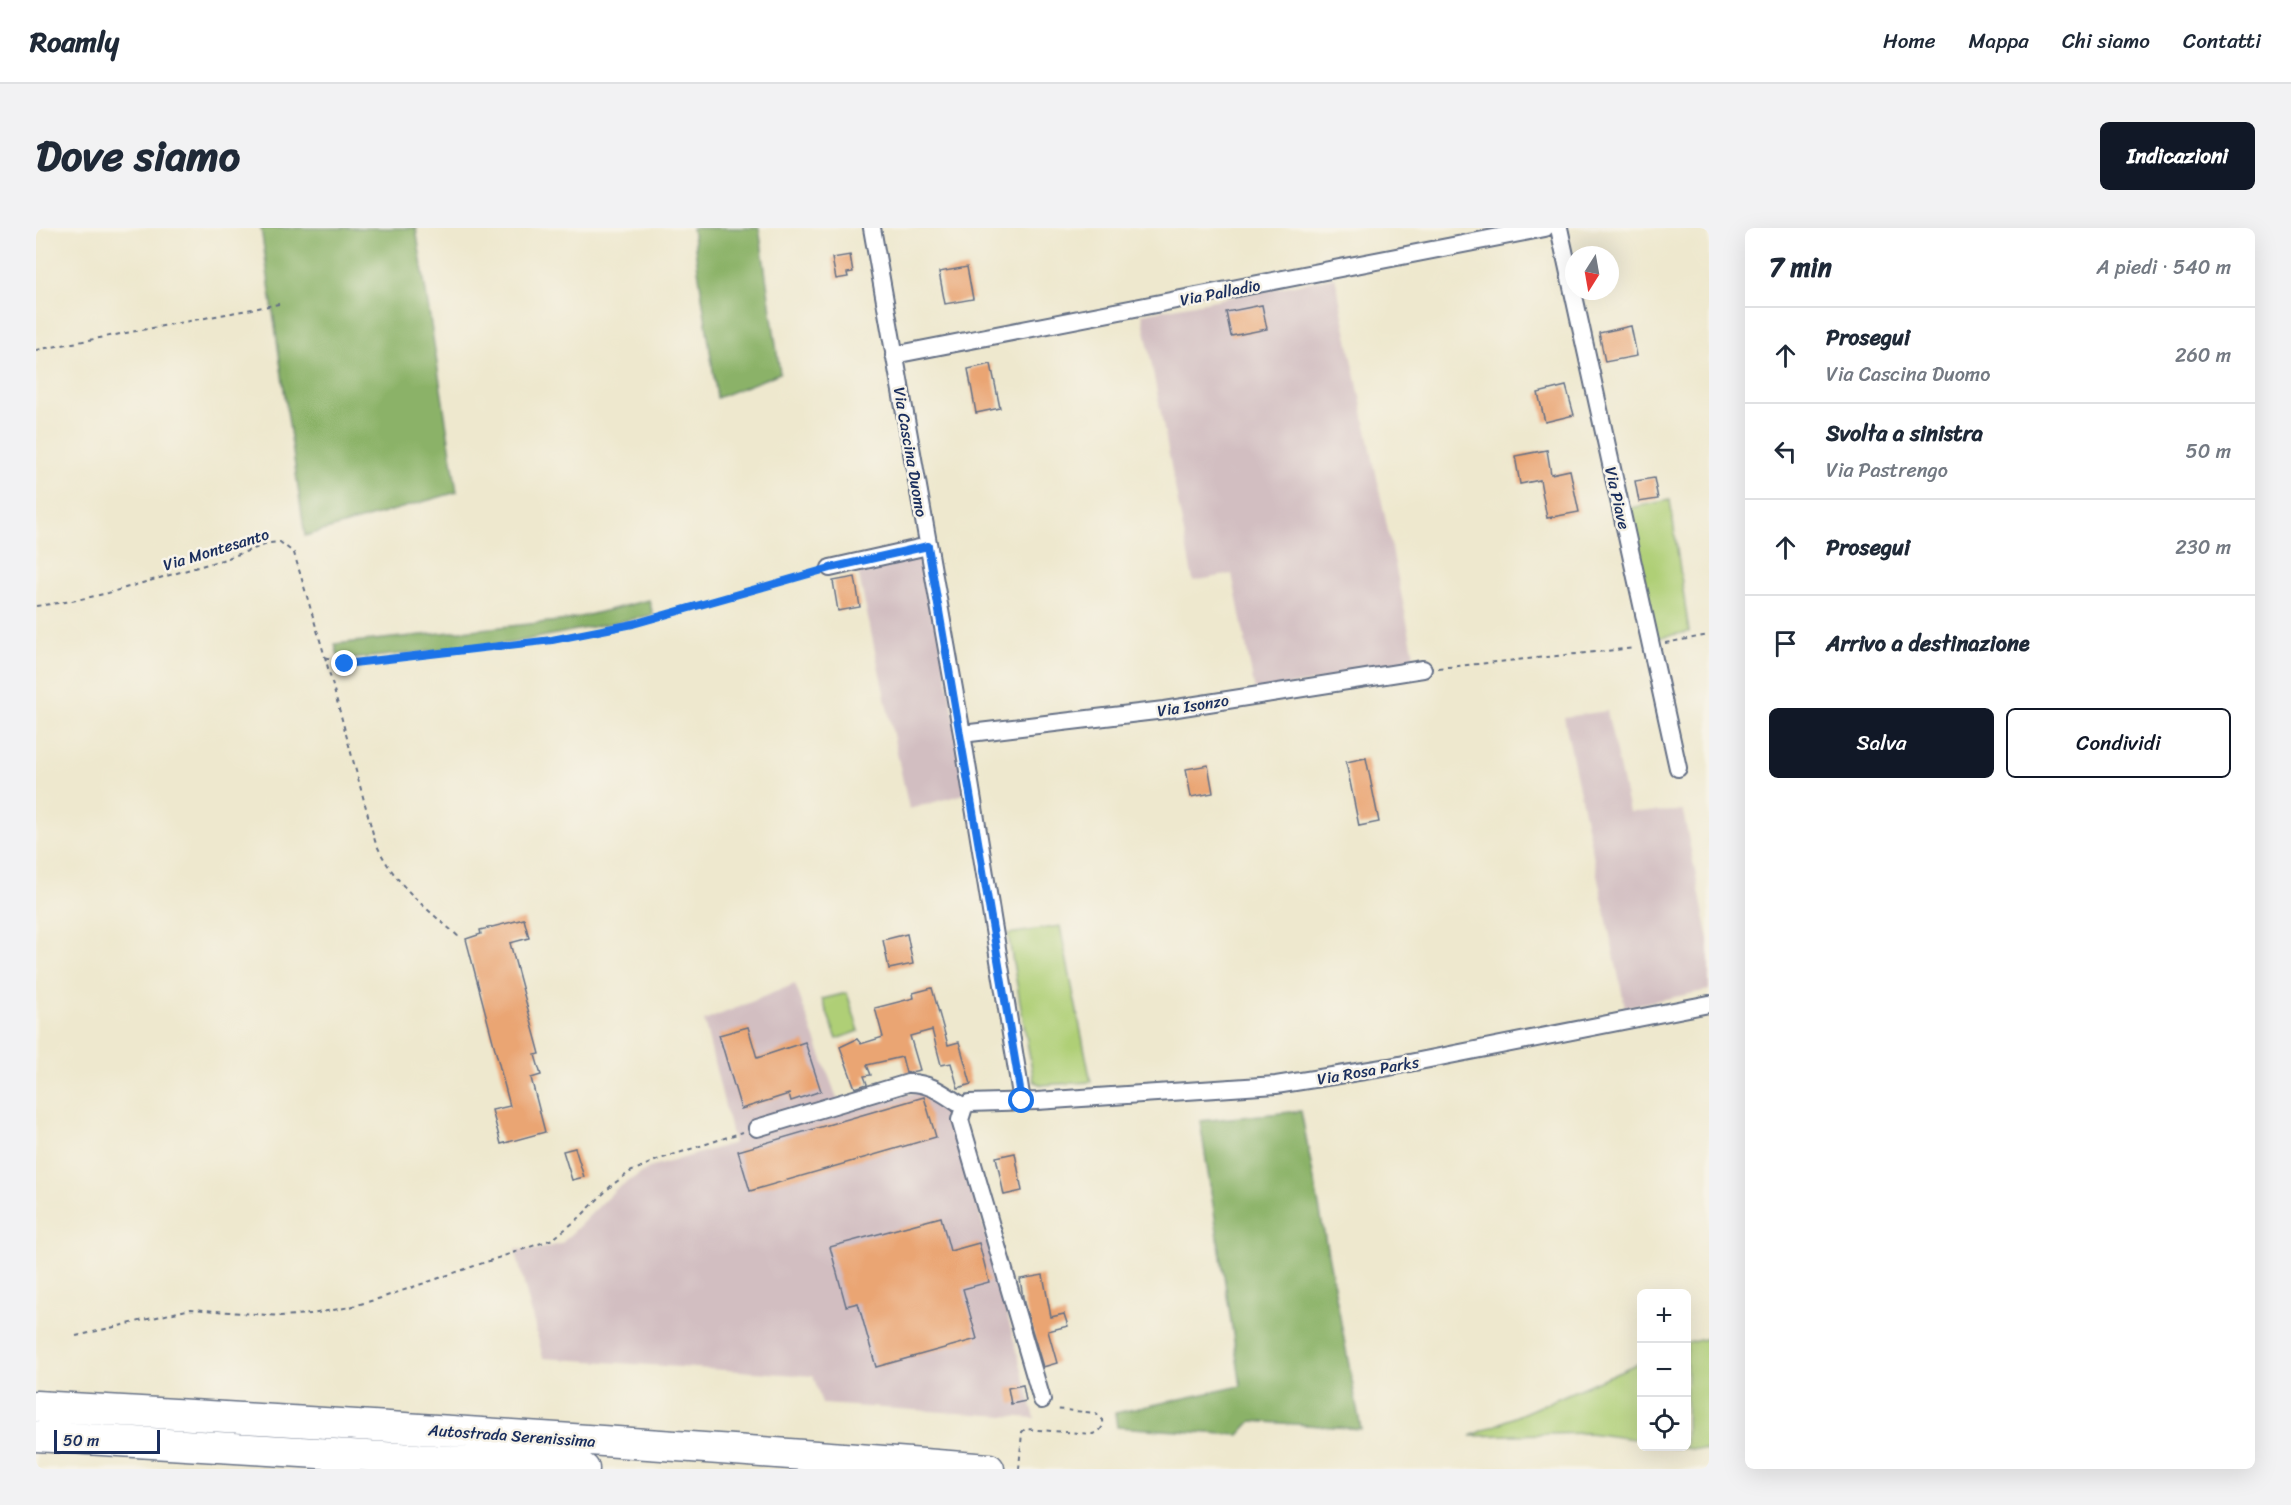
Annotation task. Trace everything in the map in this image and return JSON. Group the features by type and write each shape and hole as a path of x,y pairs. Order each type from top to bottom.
{"highway":[{"name":"Autostrada Serenissima","path":"36,1406 373,1425 988,1469"},
{"name":"Autostrada Serenissima","path":"36,1436 584,1469"}],"street":[{"name":"Via Cascina Duomo","path":"872,228 962,734 1022,1101"},
{"name":"Via Palladio","path":"894,355 1545,228"},
{"name":"Via Piave","path":"1559,228 1678,768"},
{"path":"830,568 928,546"},
{"name":"Via Isonzo","path":"962,734 1164,710 1423,669"},
{"name":"Via Rosa Parks","path":"964,1107 969,1103 1220,1090 1327,1078 1709,1004"},
{"path":"757,1128 908,1083 920,1082 929,1085 964,1107 960,1120 1049,1404"}],"path":[{"path":"36,350 279,304"},
{"name":"Via Montesanto","path":"36,606 108,593 222,560 254,548 279,543 294,553 375,842 381,856 402,886 459,936"},
{"path":"325,657 345,664 552,640 633,624 830,568"},
{"path":"1423,669 1651,646 1709,635"},
{"path":"76,1336 191,1309 280,1316 311,1314 350,1307 381,1298 553,1239 579,1218 612,1185 630,1172 657,1160 757,1128"},
{"path":"1019,1469 1022,1432 1025,1429 1092,1434 1099,1432 1103,1427 1103,1420 1095,1413 1049,1404"}],"shaded area":[{"path":"1335,277 1416,665 1255,691 1232,574 1193,581 1142,314"},
{"path":"924,552 968,793 909,809 857,567"},
{"path":"1607,711 1629,812 1683,811 1709,940 1709,990 1625,1007 1564,717"},
{"path":"795,984 842,1112 924,1090 954,1111 953,1115 1035,1418 822,1404 813,1376 543,1358 515,1249 534,1250 561,1244 616,1189 649,1168 734,1143 704,1021"}],"green space":[{"path":"261,228 416,228 457,492 305,536"},
{"path":"692,228 759,228 780,373 717,398"},
{"path":"1670,500 1689,632 1656,638 1630,508"},
{"path":"649,600 653,615 511,643 351,659 338,656 335,644 568,620"},
{"path":"1060,926 1091,1082 1041,1085 1034,1081 1008,934"},
{"path":"847,993 859,1031 837,1039 822,999"},
{"path":"1301,1111 1361,1429 1252,1421 1239,1435 1117,1427 1115,1413 1241,1386 1200,1121"},
{"path":"1709,1338 1709,1450 1691,1449 1691,1342"},
{"path":"1637,1364 1637,1439 1588,1433 1471,1436"}],"building":[{"path":"850,255 853,272 847,273 848,277 836,279 832,258"},
{"path":"967,267 973,299 945,304 939,272"},
{"path":"1262,305 1267,329 1231,336 1226,312"},
{"path":"1631,326 1637,356 1605,362 1599,333"},
{"path":"991,364 1000,408 976,413 968,369"},
{"path":"1566,386 1574,415 1545,422 1538,393"},
{"path":"1547,450 1551,474 1570,470 1579,512 1547,518 1540,480 1520,484 1515,456"},
{"path":"1654,478 1658,499 1639,502 1635,481"},
{"path":"855,577 860,607 838,611 833,581"},
{"path":"1366,758 1379,822 1359,826 1346,762"},
{"path":"1208,765 1213,793 1191,797 1186,769"},
{"path":"524,919 529,938 510,943 540,1054 535,1055 541,1075 531,1078 545,1132 501,1144 492,1110 510,1106 466,939 481,934 480,930"},
{"path":"907,934 913,964 889,969 883,940"},
{"path":"932,988 948,1045 959,1042 971,1084 958,1088 951,1063 941,1065 932,1030 910,1036 920,1070 906,1073 902,1057 867,1065 871,1075 864,1076 867,1084 855,1088 840,1047 857,1039 861,1044 883,1037 875,1008 914,998 913,993"},
{"path":"748,1027 757,1058 805,1042 821,1091 791,1101 789,1094 741,1109 719,1035"},
{"path":"924,1097 936,1137 750,1191 738,1151"},
{"path":"575,1148 584,1177 572,1180 563,1151"},
{"path":"1015,1153 1022,1191 1004,1195 996,1157"},
{"path":"941,1217 950,1251 979,1243 989,1282 963,1289 977,1339 876,1367 858,1303 846,1306 830,1247"},
{"path":"1043,1275 1051,1317 1064,1314 1068,1326 1048,1331 1057,1363 1043,1367 1024,1303 1020,1279"},
{"path":"1023,1385 1026,1401 1011,1404 1008,1388"}],"route":[{"path":"345,664 552,640 633,624 830,568 928,546 962,734 1022,1101"}]}
